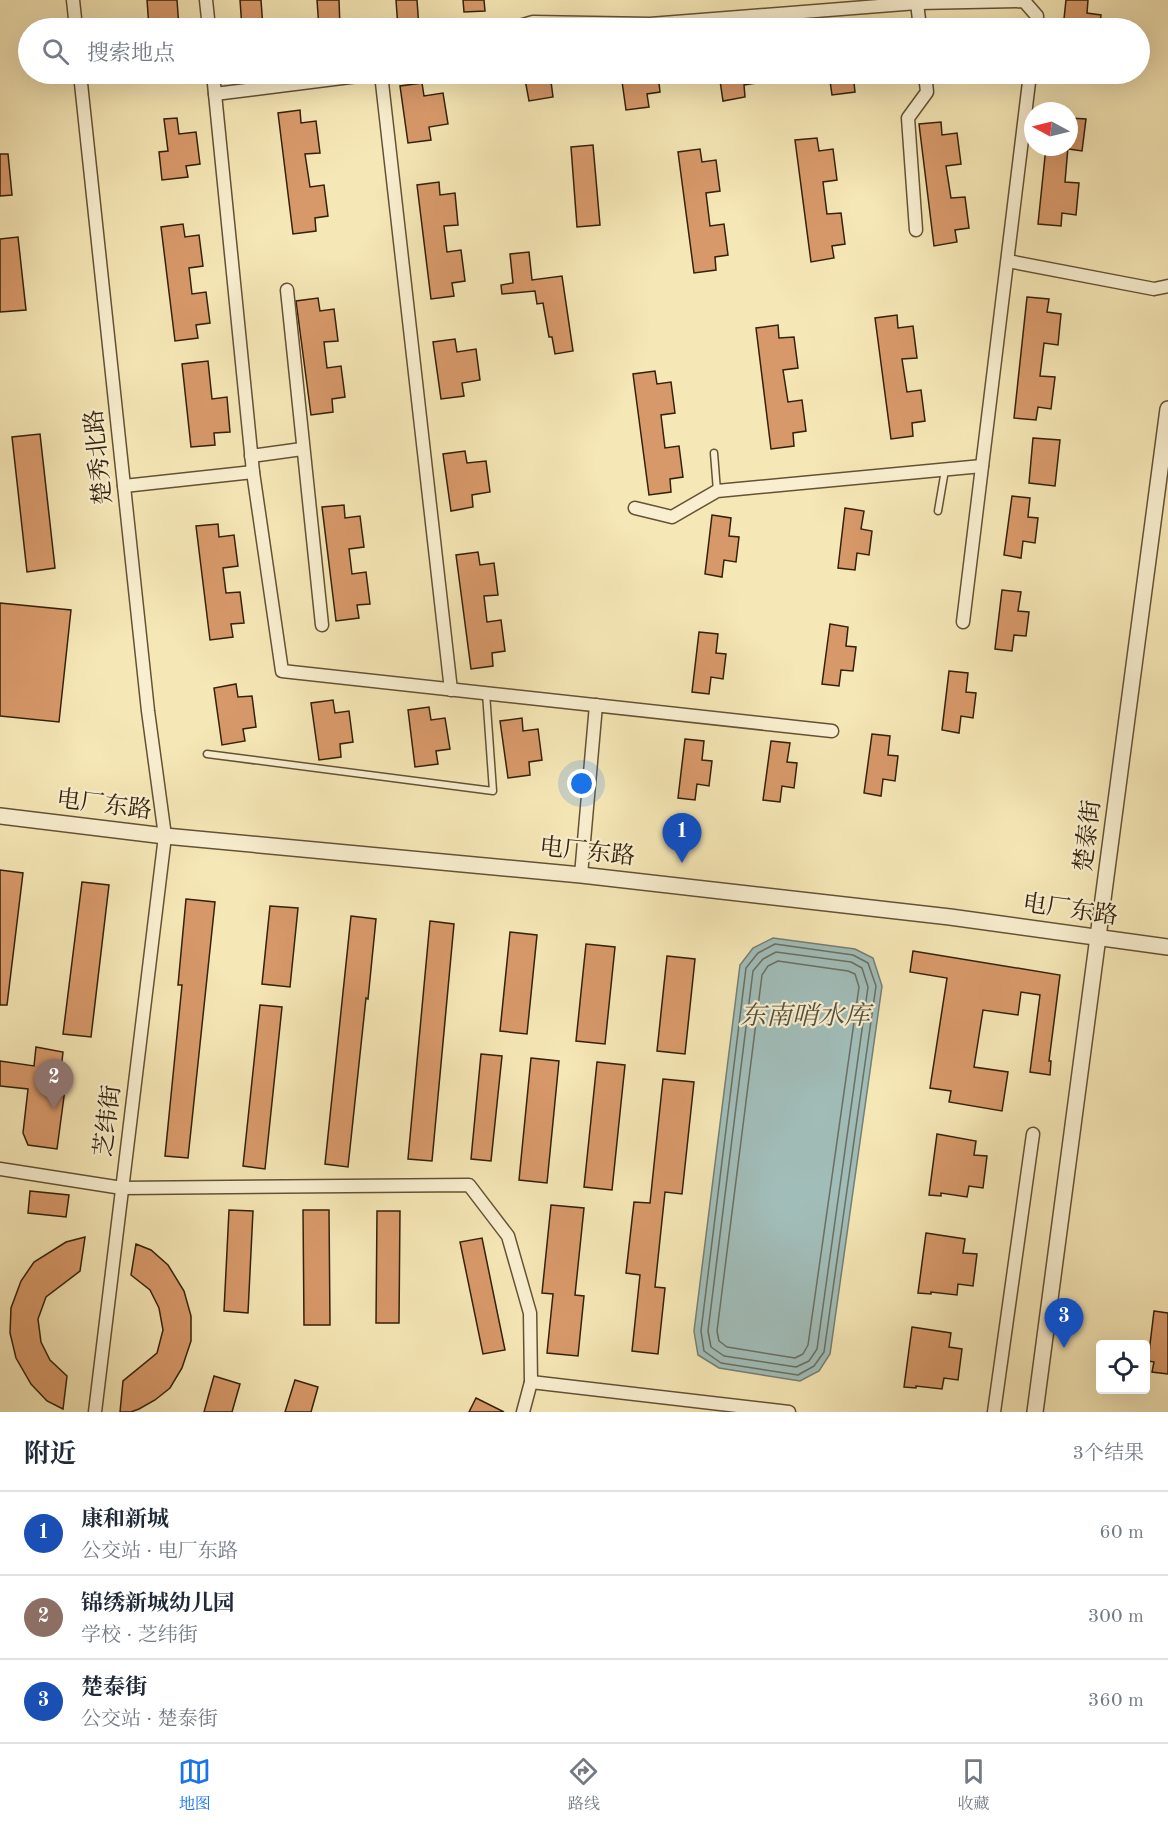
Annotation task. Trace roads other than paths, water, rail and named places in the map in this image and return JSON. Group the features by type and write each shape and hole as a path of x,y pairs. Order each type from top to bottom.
{"street":[{"path":"73,0 75,18"},
{"path":"206,0 208,18"},
{"path":"726,18 916,3 1024,1 1037,18"},
{"path":"916,3 918,18"},
{"name":"楚秀北路","path":"81,84 148,711 165,836"},
{"path":"214,84 251,456 282,671 832,732"},
{"path":"215,94 294,84"},
{"path":"382,84 451,690"},
{"path":"916,230 908,118 927,92 926,84"},
{"path":"963,622 1029,84"},
{"path":"1008,261 1154,289 1168,286"},
{"path":"287,290 322,625"},
{"name":"楚泰街","path":"1035,1412 1168,409"},
{"path":"251,456 302,449"},
{"path":"635,508 672,517 717,491 982,466"},
{"path":"124,486 253,472"},
{"path":"581,875 596,705"},
{"name":"电厂东路","path":"0,816 165,836 581,875 950,917 1168,947"},
{"name":"芝纬街","path":"95,1412 165,836"},
{"path":"994,1412 1033,1134"},
{"path":"0,1169 122,1188 469,1185 508,1236 530,1313 531,1383 523,1412"},
{"path":"531,1383 789,1412"}],"lane":[{"path":"714,453 717,491"},
{"path":"938,511 945,470"},
{"path":"207,754 493,791 486,693"}],"water":[{"name":"东南哨水库","path":"773,938 855,949 873,958 882,986 830,1354 819,1371 800,1381 719,1368 698,1355 694,1331 740,965 753,948"}],"place":[{"name":"康和新城","path":"682,863"},
{"name":"锦绣新城幼儿园","path":"54,1109"},
{"name":"楚泰街","path":"1064,1348"}]}
